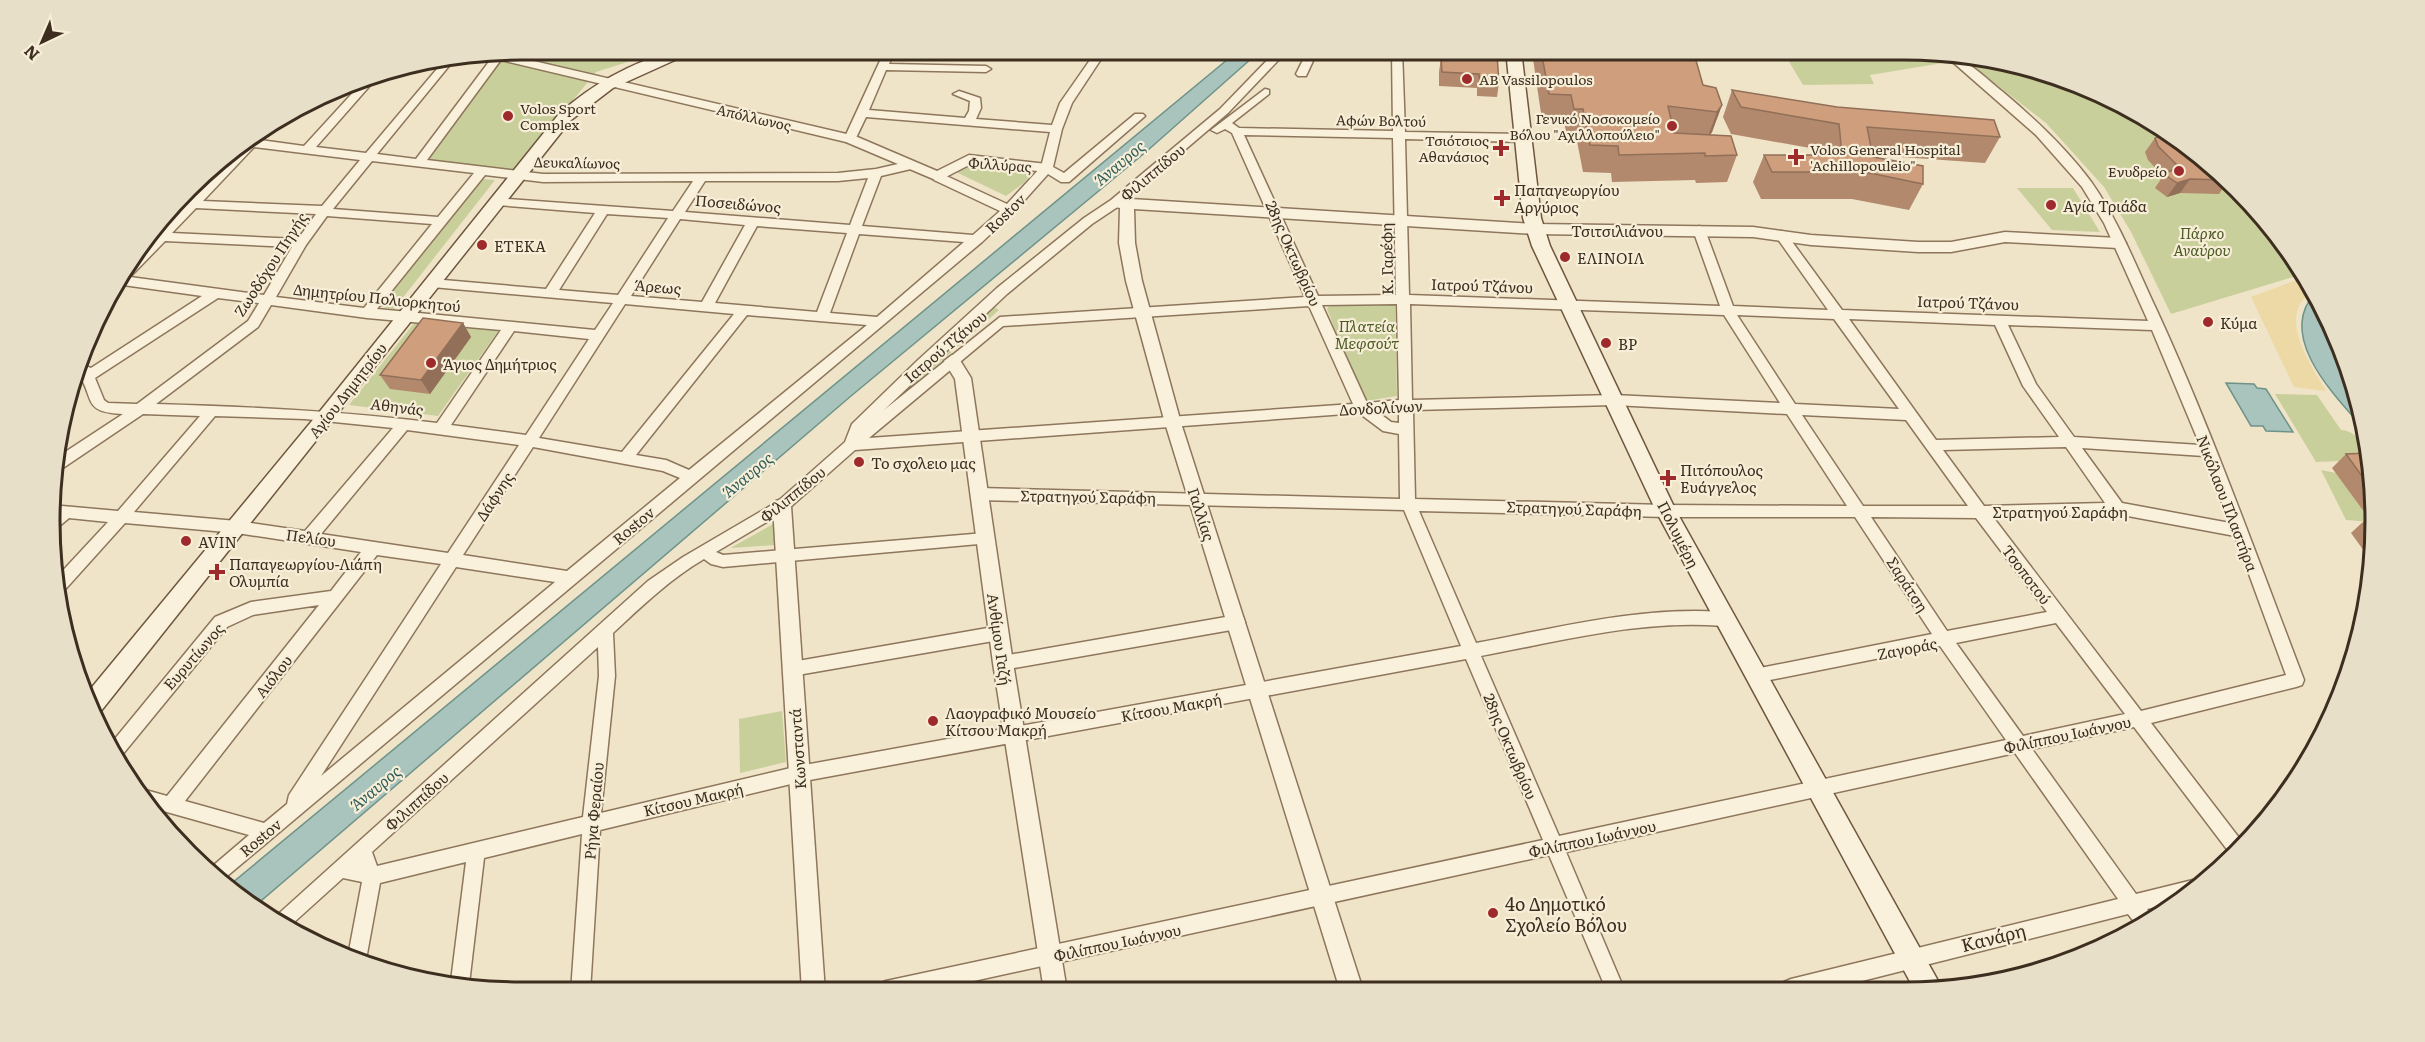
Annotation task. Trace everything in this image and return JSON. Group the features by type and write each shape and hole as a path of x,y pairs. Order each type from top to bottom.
{"main road":[{"name":"Αγίου Δημητρίου","path":"96,700 571,111 608,84 659,60"},
{"name":"Πολυμέρη","path":"1514,60 1535,229 1568,304 1666,511 1723,619 1925,981"}],"street":[{"name":"Απόλλωνος","path":"512,60 850,139 1009,210"},
{"path":"850,139 886,60"},
{"path":"1047,168 1056,129 1074,90 1095,60"},
{"name":"Φιλιππίδου","path":"286,917 654,586 704,551 782,506 851,445 857,428 1002,291 1088,221 1121,203 1224,111 1273,60"},
{"path":"1302,74 1308,60"},
{"name":"Κ. Γαρέφη","path":"1398,60 1408,503"},
{"path":"418,164 490,61"},
{"name":"Νικόλαου Πλαστήρα","path":"1960,64 2012,104 2070,164 2094,195 2158,326 2296,680"},
{"name":"Ζωοδόχου Πηγής","path":"64,460 140,410 244,333 267,302 301,243 324,211 444,67"},
{"path":"883,67 986,69"},
{"path":"307,150 364,88"},
{"path":"1121,203 1265,92"},
{"path":"959,94 974,98 976,102 975,112 967,122"},
{"path":"863,113 1056,129"},
{"name":"Φιλλύρας","path":"938,177 969,159 1047,168 1065,178 1139,116"},
{"path":"1225,124 1238,131"},
{"name":"Αφών Βολτού","path":"1238,131 1523,138"},
{"name":"28ης Οκτωβρίου","path":"1238,131 1362,408 1388,428 1406,429"},
{"name":"Δευκαλίωνος","path":"256,144 556,178 838,177 876,173 911,165"},
{"path":"146,254 227,166"},
{"name":"Rostov","path":"220,871 978,239 1009,210 1047,168"},
{"path":"368,313 482,171"},
{"path":"822,317 876,173"},
{"name":"Δάφνης","path":"287,814 529,441 624,300 701,178"},
{"name":"Ποσειδώνος","path":"497,201 978,239"},
{"name":"Τσιτσιλιάνου","path":"1121,203 1535,229 1699,230 1928,248 1951,247 2005,237 2118,243"},
{"name":"Γαλλίας","path":"1121,203 1142,312 1173,423 1349,982"},
{"path":"187,204 324,211 441,221"},
{"path":"550,293 604,209"},
{"path":"706,307 753,221"},
{"name":"Σαράτση","path":"1699,230 1728,310 1945,640 2141,916"},
{"name":"Τσοποτού","path":"1781,235 1980,512 2234,843"},
{"path":"162,237 301,243"},
{"name":"Άρεως","path":"432,283 880,322"},
{"name":"Δημητρίου Πολιορκητού","path":"125,285 368,313 600,335"},
{"path":"85,373 214,294"},
{"name":"Ιατρού Τζάνου","path":"851,445 1000,322 1315,301 1403,299 2158,326"},
{"path":"625,459 744,310"},
{"path":"1999,320 2030,386 2117,508"},
{"path":"441,429 511,326"},
{"name":"Ανθίμου Γαζή","path":"952,361 963,378 1003,663 1054,982"},
{"name":"Αθηνάς","path":"85,373 100,406 140,410 328,415 404,424 529,441 674,468 691,477"},
{"name":"Δονδολίνων","path":"851,445 1406,405 1614,400 1911,415"},
{"path":"64,580 123,516 212,411"},
{"path":"309,537 404,424"},
{"path":"1932,445 2069,442 2208,451"},
{"name":"Στρατηγού Σαράφη","path":"979,494 1666,511 1980,512 2117,508 2239,531"},
{"name":"28ης Οκτωβρίου","path":"1408,503 1612,982"},
{"name":"Κωνσταντά","path":"782,506 813,982"},
{"name":"Πελίου","path":"60,512 237,527 570,578"},
{"path":"704,551 716,560 723,561 785,558 985,539"},
{"name":"Αιόλου","path":"171,805 374,547"},
{"name":"Ευρυτίωνος","path":"119,746 221,622 251,609 337,596"},
{"name":"Κίτσου Μακρή","path":"340,869 372,876 799,774 1259,692 1640,620 1686,616 1723,619"},
{"name":"Ζαγοράς","path":"1755,676 2059,616"},
{"path":"1003,663 1237,622"},
{"name":"Ρήγα Φεραίου","path":"582,982 591,824 607,675 605,629"},
{"path":"792,669 999,633"},
{"name":"Φιλίππου Ιωάννου","path":"932,982 2138,719 2296,680"},
{"path":"154,800 267,832"},
{"path":"359,952 372,876 362,849"},
{"path":"460,978 476,850"},
{"name":"Κανάρη","path":"1817,982 2177,893"}],"green space":[{"name":"Volos Sport Complex","path":"634,60 596,72 516,170 423,161 496,61"},
{"path":"1788,60 1904,60 1943,63 1870,75 1874,84 1803,85"},
{"name":"Πάρκο Αναύρου","path":"1972,65 2052,84 2108,108 2160,138 2185,155 2230,195 2270,240 2294,277 2171,314 2131,232 2104,187 2046,123"},
{"path":"970,163 1032,172 1024,183 1006,196 956,172"},
{"path":"482,179 495,180 394,309 380,307"},
{"path":"2017,188 2073,188 2100,232 2052,230"},
{"name":"Πλατεία Μεφσούτ","path":"1391,303 1395,305 1397,396 1366,401 1363,399 1327,309 1330,305"},
{"path":"993,306 999,310 867,427 895,396"},
{"path":"415,322 499,330 438,416 349,405"},
{"path":"2275,394 2317,395 2341,430 2357,437 2361,460 2316,462"},
{"path":"2321,470 2336,473 2365,512 2365,521 2346,520"},
{"path":"775,523 775,545 732,548 732,547"},
{"path":"782,711 786,762 740,773 739,719"}],"sand":[{"path":"2296,280 2306,297 2297,312 2296,325 2299,340 2326,391 2294,387 2251,297"}],"water":[{"name":"Άναυρος","path":"1227,60 1250,60 1147,151 851,396 261,901 234,882"},
{"path":"2309,302 2341,373 2352,416 2314,366 2306,347 2302,328 2304,310"},
{"path":"2226,383 2254,384 2257,388 2266,389 2293,432 2266,431 2263,426 2251,426"}],"building":[{"path":"1441,60 1497,60 1499,83 1480,82 1479,74 1442,72"},
{"path":"1543,60 1696,60 1703,85 1716,88 1722,105 1717,112 1668,106 1674,133 1731,136 1737,155 1705,156 1705,153 1619,155 1618,146 1590,145 1583,109 1574,109 1571,95 1549,94"},
{"path":"1732,90 1837,107 1994,120 2000,137 1867,127 1873,157 1923,166 1923,184 1865,172 1772,172 1764,155 1842,155 1839,124 1741,107"},
{"path":"2158,137 2185,155 2214,180 2190,179 2177,183 2164,174 2179,167 2158,146 2155,138"},
{"path":"423,318 463,323 421,380 380,375"},
{"path":"2360,453 2363,477 2346,454"}],"place":[{"name":"AB Vassilopoulos","path":"1467,79"},
{"name":"Volos Sport Complex","path":"508,116"},
{"name":"Γενικό Νοσοκομείο Βόλου \"Αχιλλοπούλειο\"","path":"1672,126"},
{"name":"Τσιότσιος Αθανάσιος","path":"1501,148"},
{"name":"Volos General Hospital 'Achillopouleio\"","path":"1796,157"},
{"name":"Ενυδρείο","path":"2179,171"},
{"name":"Παπαγεωργίου Αργύριος","path":"1502,198"},
{"name":"Αγία Τριάδα","path":"2051,205"},
{"name":"ΕΤΕΚΑ","path":"482,245"},
{"name":"ΕΛΙΝΟΙΛ","path":"1565,257"},
{"name":"Κύμα","path":"2208,322"},
{"name":"BP","path":"1606,343"},
{"name":"Άγιος Δημήτριος","path":"431,363"},
{"name":"Το σχολειο μας","path":"859,462"},
{"name":"Πιτόπουλος Ευάγγελος","path":"1668,478"},
{"name":"AVIN","path":"186,541"},
{"name":"Παπαγεωργίου-Λιάπη Ολυμπία","path":"217,572"},
{"name":"Λαογραφικό Μουσείο Κίτσου Μακρή","path":"933,721"},
{"name":"4ο Δημοτικό Σχολείο Βόλου","path":"1493,913"}]}
